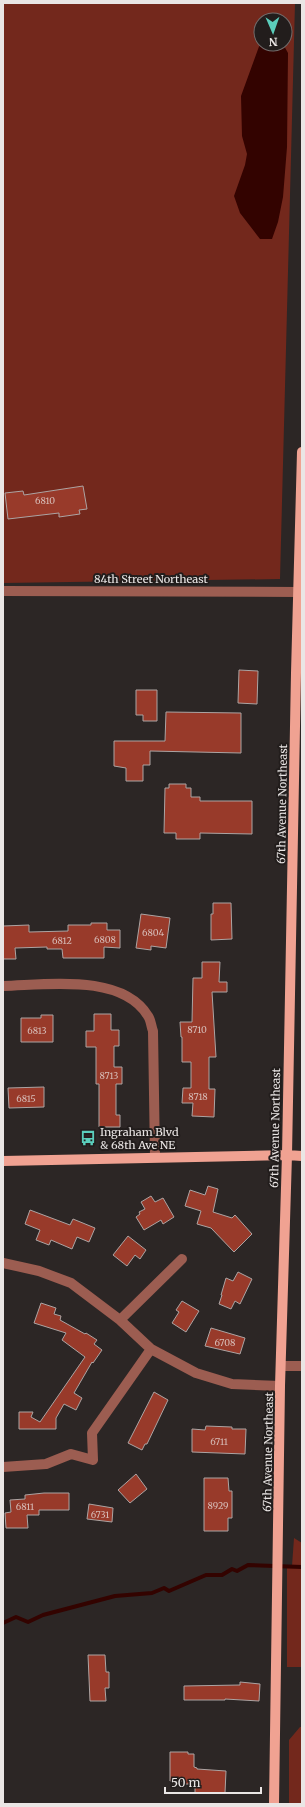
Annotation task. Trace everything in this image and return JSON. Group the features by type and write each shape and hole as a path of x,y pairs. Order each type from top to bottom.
{"main road":[{"name":"67th Avenue Northeast","path":"274,1804 280,1386 287,1155 296,674 302,452"},
{"path":"3,1161 155,1157 302,1156"}],"street":[{"name":"84th Street Northeast","path":"3,591 299,592"},
{"path":"3,986 85,984 103,986 140,1004 149,1018 153,1031 155,1157"},
{"path":"120,1320 182,1259"},
{"path":"3,1263 39,1271 71,1282 120,1320 151,1349 196,1373 232,1384 280,1386"},
{"path":"3,1467 46,1464 71,1454 93,1460 92,1433 151,1349"},
{"path":"281,1366 302,1366"}],"shaded area":[{"path":"3,3 295,3 280,579 3,583"},
{"path":"257,52 287,52 287,147 283,197 278,222 272,239 260,239 240,213 234,196 245,165 247,154 242,136 241,96"},
{"path":"294,1538 302,1543 302,1667 287,1667 287,1566 292,1566"},
{"path":"300,1727 302,1727 302,1804 289,1804 289,1740"}],"building":[{"path":"83,486 87,509 79,510 80,514 59,517 59,513 8,519 5,493 23,491 24,495"},
{"path":"239,670 258,671 257,704 238,703"},
{"path":"136,690 157,690 157,721 143,721 143,715 136,715"},
{"path":"166,712 241,713 241,753 150,751 150,765 143,765 143,781 126,781 126,768 114,766 114,741 165,741"},
{"path":"169,784 186,784 186,788 191,788 191,797 200,797 200,801 252,801 252,834 200,833 200,839 176,839 176,833 164,833 165,788 169,788"},
{"path":"213,903 231,903 232,939 211,940 211,914 213,914"},
{"path":"141,914 170,918 166,948 151,946 151,950 136,948"},
{"path":"91,923 107,923 107,930 120,930 120,948 104,947 104,958 63,958 62,949 47,949 47,947 15,948 16,959 3,959 3,926 29,925 29,932 68,931 68,925 91,925"},
{"path":"202,962 220,962 219,982 227,982 227,992 212,992 216,1057 209,1057 209,1089 215,1089 214,1117 192,1116 193,1103 182,1103 183,1088 191,1088 191,1062 182,1062 182,1037 180,1022 192,1022 193,978 202,978"},
{"path":"94,1014 111,1014 111,1030 119,1030 119,1046 114,1046 114,1067 122,1067 122,1084 116,1084 116,1115 120,1115 120,1127 99,1127 99,1084 96,1084 96,1047 86,1047 86,1031 94,1031"},
{"path":"41,1015 53,1015 53,1042 21,1042 21,1018 41,1018"},
{"path":"44,1087 44,1107 9,1108 8,1088"},
{"path":"208,1186 218,1189 213,1212 232,1218 235,1215 252,1234 234,1252 211,1228 197,1224 201,1211 185,1206 190,1190 205,1195"},
{"path":"151,1196 155,1202 163,1198 174,1217 163,1224 161,1220 144,1230 136,1217 140,1214 139,1212 145,1209 141,1202"},
{"path":"30,1210 70,1225 73,1219 95,1228 89,1242 77,1237 72,1249 51,1240 49,1245 36,1240 40,1230 25,1224"},
{"path":"128,1236 146,1250 140,1259 135,1255 127,1266 113,1255"},
{"path":"238,1272 252,1279 240,1304 235,1301 231,1309 219,1304 226,1278 233,1281"},
{"path":"182,1301 199,1311 186,1332 172,1323 179,1312 176,1310"},
{"path":"41,1303 56,1308 54,1314 61,1316 60,1320 97,1340 94,1344 102,1350 93,1363 92,1362 74,1393 82,1398 76,1410 64,1404 56,1418 56,1429 19,1429 19,1412 33,1412 31,1417 40,1422 85,1357 62,1340 66,1333 34,1323"},
{"path":"211,1328 245,1338 240,1354 205,1346"},
{"path":"154,1392 168,1400 147,1444 145,1444 142,1450 128,1443"},
{"path":"206,1426 246,1429 245,1454 192,1452 192,1429 205,1430"},
{"path":"136,1474 147,1489 130,1503 118,1490"},
{"path":"204,1478 228,1478 229,1491 232,1491 232,1518 228,1518 228,1531 204,1531"},
{"path":"69,1493 69,1510 39,1510 39,1515 27,1515 28,1528 6,1528 5,1513 11,1512 10,1500 25,1499 25,1495"},
{"path":"89,1504 113,1508 112,1522 87,1519"},
{"path":"88,1655 105,1655 106,1672 109,1672 109,1688 105,1688 106,1701 90,1701"},
{"path":"240,1682 260,1684 259,1701 225,1699 184,1700 184,1686 240,1685"},
{"path":"170,1752 188,1752 188,1754 194,1754 194,1767 197,1769 226,1771 225,1793 195,1793 195,1784 184,1784 184,1781 170,1781"}],"waterway":[{"path":"3,1623 16,1617 28,1622 43,1615 115,1596 152,1593 164,1588 169,1591 206,1575 222,1575 232,1569 237,1571 248,1565 302,1567"}],"place":[{"name":"Ingraham Blvd & 68th Ave NE","path":"88,1138"}]}
